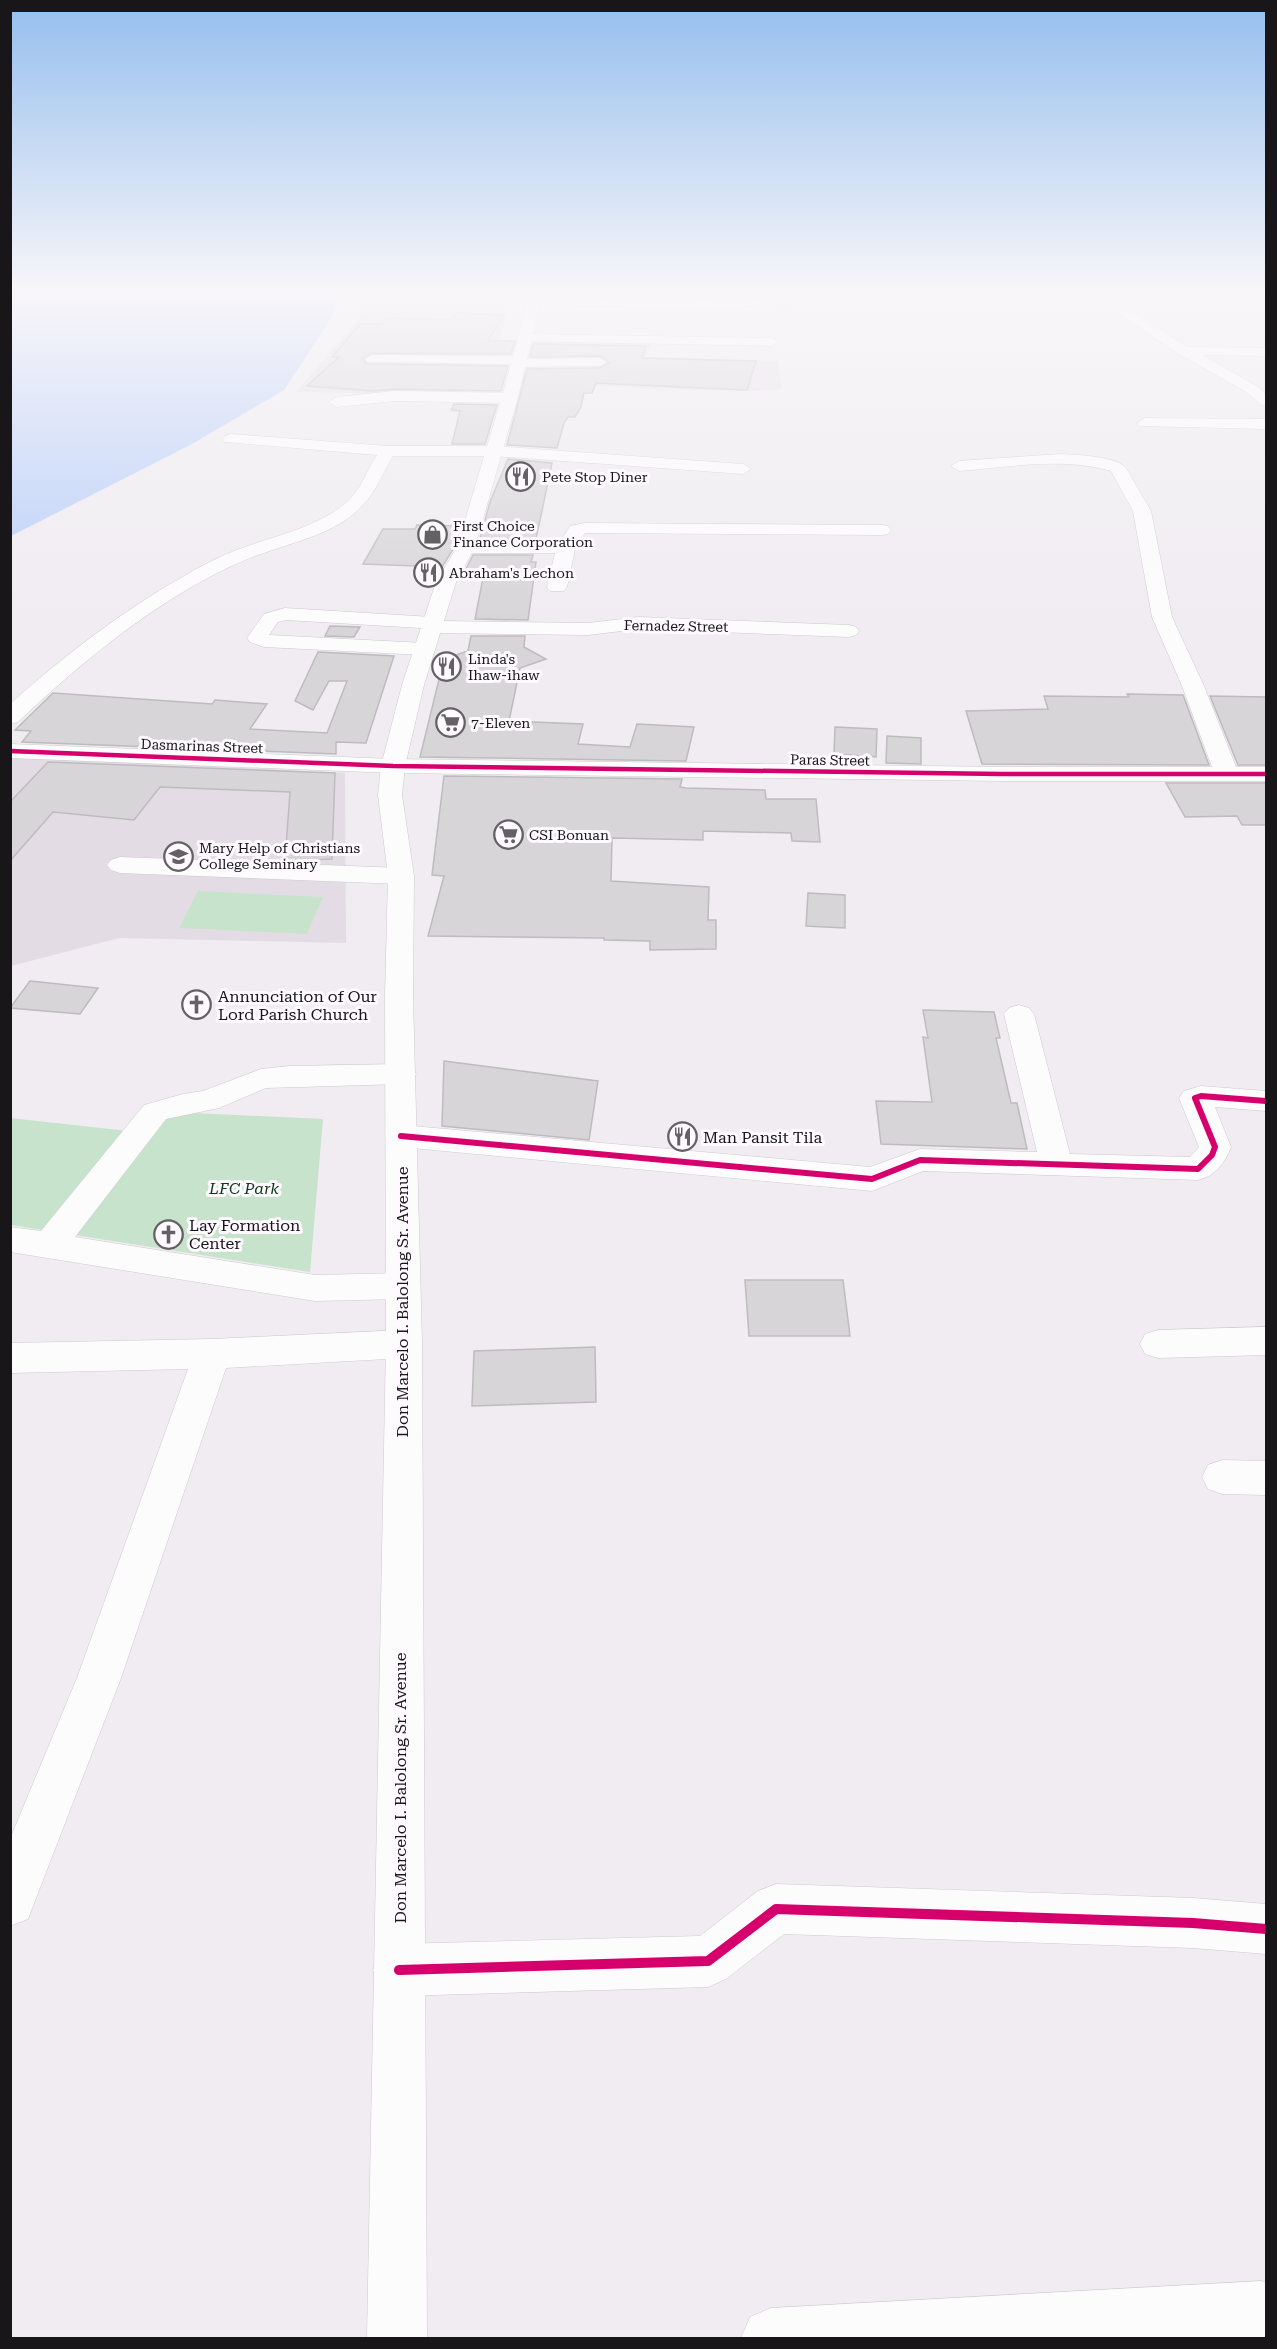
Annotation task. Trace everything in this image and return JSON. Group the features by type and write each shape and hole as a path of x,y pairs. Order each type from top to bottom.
{"street":[{"path":"337,402 370,399"},
{"name":"Don Marcelo I. Balolong Sr. Avenue","path":"397,2338 404,1344 399,997 401,876 390,795 393,766 429,633 446,582 466,547 510,399"},
{"path":"1145,423 1266,424"},
{"path":"231,439 388,451 493,451 743,469"},
{"path":"13,713 101,639 152,602 228,560 306,532 348,510 363,495 378,464 388,451"},
{"path":"959,466 1027,459 1094,462 1118,468 1142,510 1162,617 1193,686 1227,775"},
{"path":"557,586 566,548 576,531 585,528 882,530"},
{"path":"466,547 566,548"},
{"path":"285,614 394,620 429,633 380,647 264,641 257,638 271,618 285,614"},
{"path":"380,647 394,620"},
{"name":"Fernadez Street","path":"429,633 588,629 639,623 849,631"},
{"name":"Dasmarinas Street","path":"10,751 393,766"},
{"name":"Paras Street","path":"393,766 1001,774 1266,774"},
{"path":"120,865 401,876"},
{"path":"1019,1014 1056,1164"},
{"path":"50,1245 155,1112 183,1104 208,1101 261,1079 290,1076 401,1074"},
{"path":"401,1136 872,1179 920,1160 1198,1169 1212,1155 1215,1147 1195,1098 1207,1096 1266,1101"},
{"path":"10,1239 315,1288 402,1286"},
{"path":"1158,1344 1266,1341"},
{"path":"10,1358 212,1354 404,1344"},
{"path":"10,1901 99,1678 212,1354"},
{"path":"1222,1477 1266,1478"},
{"path":"399,1970 708,1961 776,1909 1193,1923 1266,1929"},
{"path":"771,2338 1262,2311"}],"shaded area":[{"name":"Mary Help of Christians College Seminary","path":"13,756 345,773 346,943 119,938 11,966 10,759"}],"green space":[{"path":"198,891 323,897 307,934 179,928"},
{"name":"LFC Park","path":"171,1112 323,1119 310,1272 11,1225 10,1118 155,1134"}],"water":[{"path":"11,399 269,399 192,444 11,536"}],"building":[{"path":"519,399 583,399 575,417 568,417 564,423 557,448 507,445"},
{"path":"454,404 497,405 485,444 452,444 460,411 451,410"},
{"path":"508,459 552,463 536,539 480,539 490,502"},
{"path":"417,525 461,526 455,546 439,572 414,572 416,566 363,564 383,529 415,529"},
{"path":"473,555 533,555 531,562 536,562 528,620 475,619 484,573 464,573"},
{"path":"330,626 360,627 354,637 325,636"},
{"path":"471,636 525,636 524,647 546,659 520,668 509,721 583,724 578,744 630,747 637,724 694,727 686,761 420,757 444,659 468,651"},
{"path":"318,652 394,656 366,743 336,742 336,754 22,742 31,731 15,730 53,693 212,704 215,700 267,704 250,729 327,733 347,681 329,681 313,710 295,701"},
{"path":"1127,694 1183,695 1209,765 982,764 966,711 1048,709 1044,696 1129,697"},
{"path":"1210,696 1266,697 1266,765 1238,765"},
{"path":"835,727 877,729 876,757 834,754"},
{"path":"887,736 921,738 921,764 886,763"},
{"path":"48,762 335,773 332,859 285,861 290,792 160,787 134,820 53,812 10,861 10,802"},
{"path":"444,776 682,779 680,787 686,788 765,790 766,799 816,799 820,842 792,841 791,833 703,831 703,840 612,838 611,881 709,887 708,920 716,920 716,949 650,950 650,941 604,940 604,938 428,936 444,876 432,875"},
{"path":"1166,783 1266,783 1266,825 1242,825 1237,816 1185,817"},
{"path":"808,893 845,895 845,928 806,926"},
{"path":"30,981 98,988 80,1014 10,1008"},
{"path":"923,1010 994,1012 1000,1038 996,1038 1011,1103 1017,1103 1027,1149 881,1144 876,1101 932,1102 923,1037 928,1038"},
{"path":"444,1061 598,1081 589,1140 442,1126"},
{"path":"745,1280 843,1280 850,1336 749,1336"},
{"path":"595,1347 596,1402 472,1406 474,1351"}],"cycle path":[{"path":"10,751 393,766 1001,774 1266,774"},
{"path":"401,1136 872,1179 920,1160 1198,1169 1212,1155 1215,1147 1195,1098 1201,1096 1266,1101"},
{"path":"399,1970 708,1961 776,1909 1193,1923 1266,1929"}],"place":[{"name":"Pete Stop Diner","path":"521,477"},
{"name":"First Choice Finance Corporation","path":"432,534"},
{"name":"Abraham's Lechon","path":"428,573"},
{"name":"Linda's Ihaw-ihaw","path":"447,667"},
{"name":"7-Eleven","path":"450,723"},
{"name":"CSI Bonuan","path":"508,835"},
{"name":"Mary Help of Christians College Seminary","path":"178,856"},
{"name":"Annunciation of Our Lord Parish Church","path":"197,1005"},
{"name":"Man Pansit Tila","path":"682,1137"},
{"name":"Lay Formation Center","path":"168,1234"}]}
